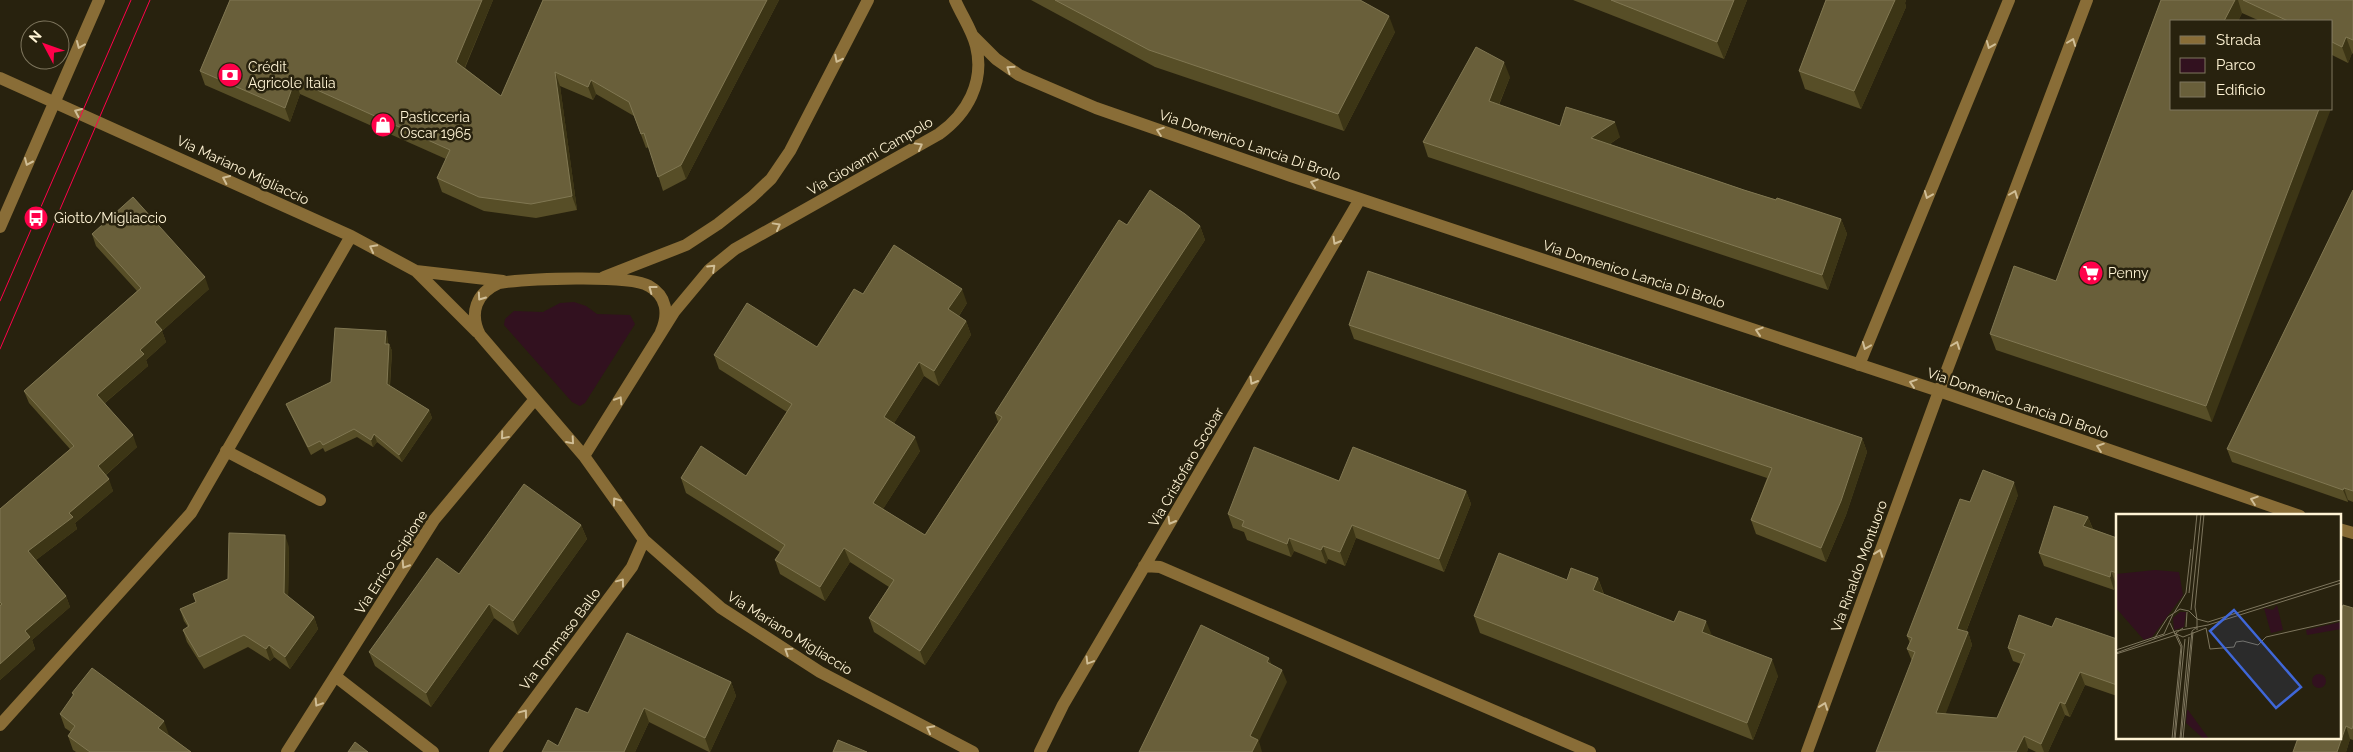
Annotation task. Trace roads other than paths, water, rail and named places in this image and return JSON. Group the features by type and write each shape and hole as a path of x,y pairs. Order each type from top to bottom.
{"street":[{"path":"0,227 99,0"},
{"path":"599,279 686,245 752,198 771,179 790,151 868,0"},
{"path":"854,27 874,0"},
{"path":"1859,365 2008,0"},
{"name":"Via Rinaldo Montuoro","path":"1807,752 1938,391 2087,0"},
{"name":"Via Giovanni Campolo","path":"584,456 661,332 693,288 709,270 735,250 950,127 966,108 976,85 978,60 972,35 955,3"},
{"name":"Via Domenico Lancia Di Brolo","path":"972,35 996,59 1019,75 1096,108 1360,199 1938,391 2294,514"},
{"name":"Via Mariano Migliaccio","path":"0,78 351,236 416,271 480,335 584,456 644,540 720,608 820,672 973,752"},
{"name":"Via Cristofaro Scobar","path":"1040,752 1063,704 1360,199"},
{"path":"0,725 191,513 351,236"},
{"path":"416,271 510,281 599,279 637,282 648,285 664,300 666,322 661,332"},
{"path":"480,335 475,325 476,303 490,287 510,281"},
{"name":"Via Errico Scipione","path":"287,752 434,520 535,399"},
{"path":"226,451 320,500"},
{"path":"2340,529 2353,533"},
{"name":"Via Tommaso Ballo","path":"495,752 632,567 644,540"},
{"path":"1144,566 1160,568 1590,752"},
{"path":"335,676 433,752"}],"tram line":[{"path":"0,301 131,0"},
{"path":"0,349 150,0"}],"place":[{"name":"Crédit Agricole Italia","path":"230,75"},
{"name":"Pasticceria Oscar 1965","path":"383,125"},
{"name":"Giotto/Migliaccio","path":"36,218"},
{"name":"Penny","path":"2091,273"}]}
